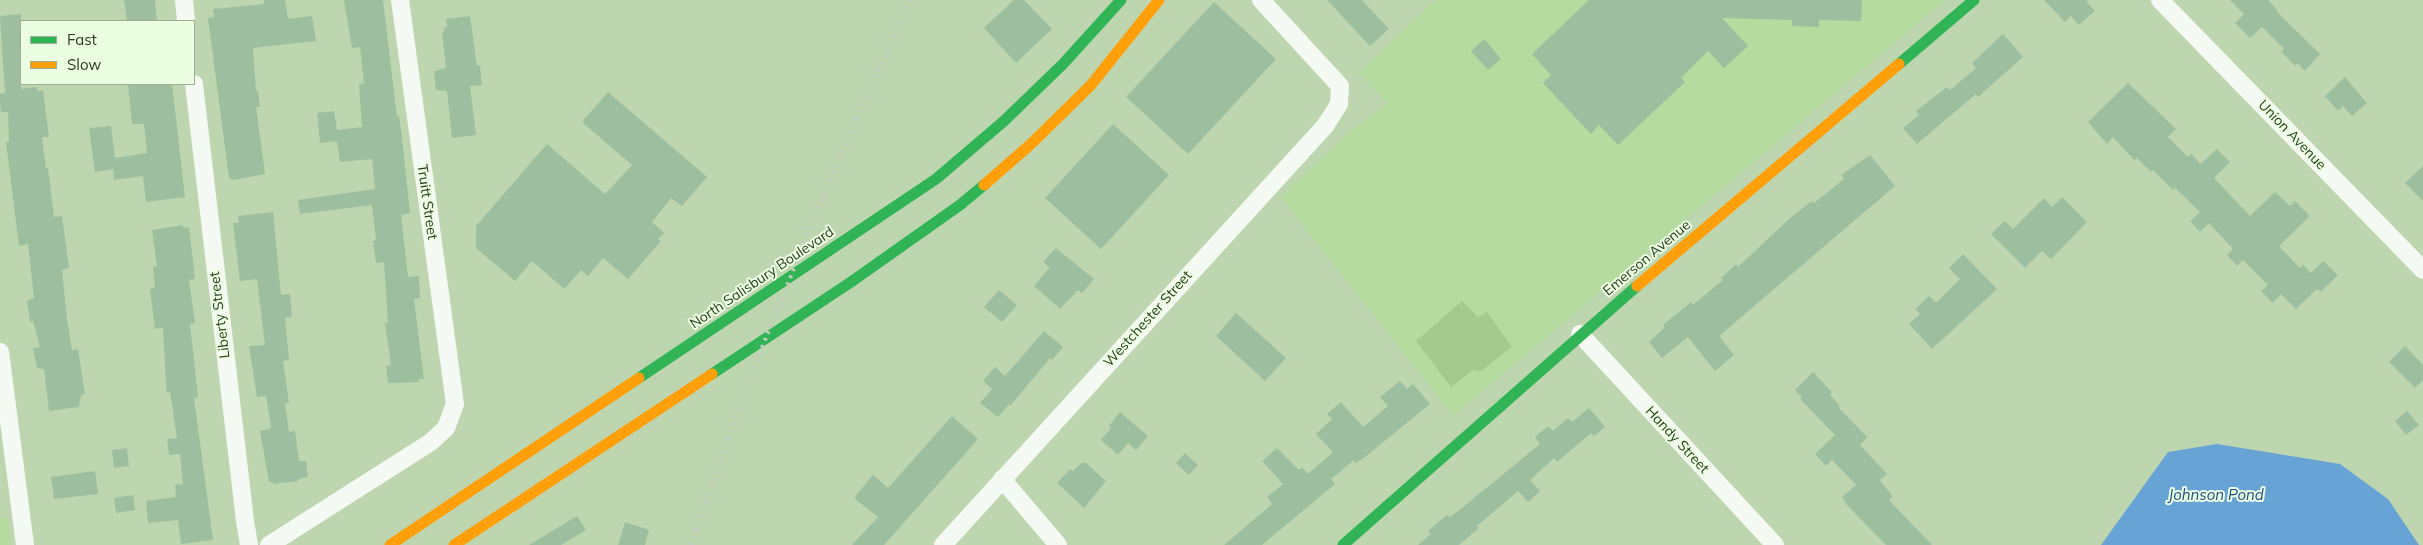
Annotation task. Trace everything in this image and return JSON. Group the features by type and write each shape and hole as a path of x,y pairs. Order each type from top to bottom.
{"main road":[{"name":"North Salisbury Boulevard","path":"390,545 936,178 1004,121 1063,64 1121,0"},
{"path":"454,545 851,282 960,205 1031,144 1092,85 1154,9 1159,0"},
{"name":"Emerson Avenue","path":"1343,545 1580,334 1974,0"}],"street":[{"path":"184,0 186,20"},
{"name":"Truitt Street","path":"269,545 431,442 446,428 454,404 400,0"},
{"name":"Westchester Street","path":"943,545 1325,126 1339,104 1340,86 1261,0"},
{"name":"Union Avenue","path":"2160,0 2423,270"},
{"name":"Liberty Street","path":"194,85 241,492 249,545"},
{"name":"Handy Street","path":"1580,334 1775,545"},
{"path":"0,352 25,545"},
{"path":"1002,479 1058,545"}],"shaded area":[{"path":"1435,0 1945,0 1453,416 1281,197 1352,130 1388,103 1359,73"},
{"path":"1462,301 1478,317 1487,312 1512,347 1481,371 1473,370 1451,387 1416,341"},
{"path":"8,517 11,545 0,545 0,518"}],"water":[{"name":"Johnson Pond","path":"2217,444 2340,464 2388,499 2419,545 2101,545 2168,452"}],"building":[{"path":"124,0 155,0 157,20 127,20"},
{"path":"264,0 285,0 288,19 312,16 316,41 253,48 256,91 258,91 260,107 256,107 265,174 234,180 229,178 208,18 214,17 213,9 264,4"},
{"path":"344,0 383,0 410,213 401,215 408,277 419,276 420,298 414,299 424,379 419,379 419,382 388,383 386,366 391,365 385,323 388,323 384,262 376,263 373,241 376,240 372,205 300,214 298,200 375,189 372,159 340,162 337,141 320,143 317,113 334,111 337,130 362,127 359,84 364,83 360,47 352,48"},
{"path":"1014,0 1024,0 1052,29 1016,63 984,28"},
{"path":"1327,0 1362,0 1389,29 1370,46"},
{"path":"1589,0 1862,0 1861,21 1819,20 1819,27 1792,26 1792,20 1722,18 1748,46 1724,68 1708,51 1681,78 1685,82 1618,145 1599,125 1591,134 1573,115 1543,83 1551,75 1532,54"},
{"path":"2044,0 2088,0 2086,1 2095,11 2079,25 2071,16 2065,22"},
{"path":"2230,0 2268,0 2277,12 2320,54 2305,71 2297,63 2295,66 2281,51 2284,49 2262,27 2250,38 2235,23 2244,14"},
{"path":"1214,2 1276,59 1188,154 1126,97"},
{"path":"21,14 21,89 37,87 37,91 43,90 49,137 42,137 46,169 48,168 54,217 62,216 69,268 62,270 67,319 72,350 78,349 85,394 81,395 79,407 49,411 44,369 37,368 33,348 40,347 33,321 30,322 27,301 34,298 28,244 19,246 6,142 9,142 8,112 1,112 0,94 5,93 0,16"},
{"path":"470,16 477,66 480,65 482,85 470,86 476,135 452,138 447,91 436,90 434,71 446,68 442,32 444,32 444,27 447,27 446,19"},
{"path":"2003,34 2023,57 1978,97 1976,94 1917,144 1903,128 1919,115 1916,111 1947,87 1950,90 1976,68 1972,63"},
{"path":"1484,39 1501,59 1488,70 1471,51"},
{"path":"2345,77 2367,103 2352,116 2343,106 2338,111 2325,96"},
{"path":"2128,83 2176,129 2168,137 2188,157 2191,154 2201,164 2217,149 2230,162 2214,178 2250,216 2275,192 2290,206 2295,201 2310,216 2279,246 2300,268 2303,265 2311,273 2323,261 2338,275 2321,292 2317,289 2296,309 2281,294 2273,303 2261,291 2268,285 2243,260 2237,266 2227,255 2233,249 2209,223 2200,232 2190,221 2200,212 2175,188 2173,190 2153,170 2151,172 2137,158 2134,160 2113,137 2107,144 2088,122"},
{"path":"128,85 172,85 185,197 146,202 143,176 114,180 113,169 95,172 89,128 111,126 115,158 147,153 144,124 132,124"},
{"path":"608,92 707,177 682,206 671,198 652,222 664,233 658,239 661,241 628,279 603,258 588,276 581,270 564,289 532,261 515,281 476,248 476,226 547,144 605,194 632,165 582,122"},
{"path":"1113,124 1169,175 1101,249 1045,198"},
{"path":"1870,155 1895,186 1719,336 1734,355 1715,371 1688,337 1662,358 1649,342 1665,327 1663,325 1691,302 1693,305 1723,280 1721,278 1736,264 1738,267 1790,218 1812,201 1814,203 1844,179 1841,175"},
{"path":"2423,166 2423,201 2405,183"},
{"path":"2062,197 2087,222 2051,259 2042,251 2025,268 1991,234 2005,221 2013,229 2044,198 2052,207"},
{"path":"273,212 281,295 290,294 292,317 285,318 289,360 283,361 289,403 285,403 289,432 295,431 299,461 306,461 308,477 298,479 298,481 273,484 273,482 269,482 260,431 271,428 266,396 257,397 249,346 265,345 257,279 240,281 233,223 239,223 238,216"},
{"path":"183,225 183,228 189,227 195,279 189,280 195,323 190,324 198,397 194,398 213,540 181,544 178,520 148,523 146,501 176,497 175,485 183,484 180,454 169,455 167,439 177,438 170,392 167,393 163,328 155,329 150,289 155,288 153,267 157,266 152,230"},
{"path":"1056,248 1094,279 1082,293 1078,290 1060,309 1034,286 1050,267 1043,262"},
{"path":"1963,254 1997,289 1932,349 1909,324 1920,314 1915,309 1929,296 1936,303 1960,279 1949,268"},
{"path":"999,290 1017,305 1002,322 984,307"},
{"path":"1236,313 1286,358 1265,381 1216,336"},
{"path":"1044,331 1063,347 1052,360 1050,358 1010,406 1009,404 998,417 980,403 992,389 983,381 995,367 1005,376"},
{"path":"2405,346 2423,365 2423,380 2415,388 2389,362"},
{"path":"1813,372 1832,392 1830,395 1840,406 1839,408 1867,437 1860,445 1887,474 1880,480 1893,497 1889,500 1932,545 1886,545 1847,505 1842,497 1856,485 1832,460 1826,466 1815,454 1835,435 1800,399 1802,397 1795,390"},
{"path":"1400,381 1407,389 1413,384 1430,404 1365,457 1356,463 1354,460 1331,479 1335,484 1262,545 1224,545 1272,504 1267,497 1283,484 1262,461 1277,448 1299,470 1302,467 1308,474 1333,452 1316,434 1332,419 1327,414 1341,402 1363,427 1388,406 1380,397"},
{"path":"1589,408 1605,427 1594,436 1591,433 1557,462 1554,458 1530,480 1540,491 1528,502 1518,491 1477,526 1479,528 1459,545 1418,545 1431,534 1428,531 1447,515 1450,517 1462,508 1540,444 1535,437 1548,426 1553,431 1568,418 1572,422"},
{"path":"2407,411 2419,425 2406,435 2395,421"},
{"path":"1120,412 1148,436 1136,450 1128,443 1118,455 1101,440 1111,428 1109,426"},
{"path":"952,416 978,439 884,545 852,545 878,517 854,498 873,475 888,488"},
{"path":"127,448 129,466 114,468 112,450"},
{"path":"1185,453 1198,465 1189,475 1176,463"},
{"path":"1081,463 1086,463 1106,481 1084,508 1057,483 1070,469 1073,471"},
{"path":"95,471 98,494 54,499 51,477"},
{"path":"133,495 135,510 116,513 114,498"},
{"path":"577,516 586,530 561,545 529,545"},
{"path":"625,522 649,530 645,545 618,545"}],"railway":[{"path":"691,545 752,372 823,197 909,0"}],"traffic: fast":[{"path":"639,378 936,179 1004,121 1063,64 1121,0"},
{"path":"1899,64 1974,0"},
{"path":"712,374 851,282 960,205 984,185"},
{"path":"1343,545 1637,286"}],"traffic: slow":[{"path":"984,185 1031,144 1091,85 1159,0"},
{"path":"1637,286 1899,64"},
{"path":"454,545 712,374"},
{"path":"390,545 639,378"}]}
